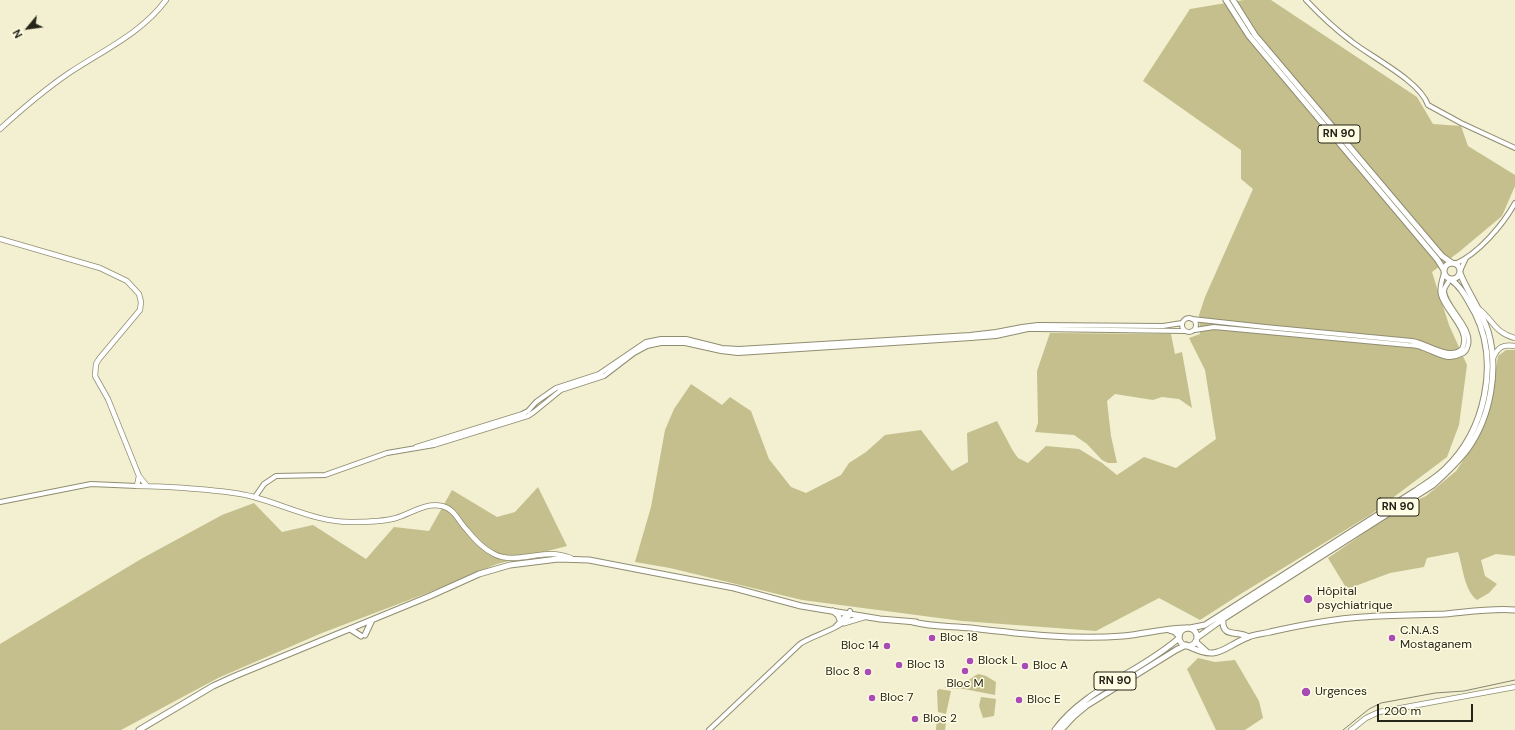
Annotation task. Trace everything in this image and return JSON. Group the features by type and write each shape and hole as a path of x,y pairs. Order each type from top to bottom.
{"main road":[{"path":"0,129 43,91 117,43 145,22 166,0"},
{"name":"RN 90","path":"1226,0 1249,36 1437,259 1444,271"},
{"name":"RN 90","path":"1233,0 1242,16 1260,41 1442,256 1454,263"},
{"path":"0,239 100,268 127,281 139,294 141,302 140,310 99,359 96,364 95,376 108,399 139,476 147,486"},
{"path":"1454,263 1458,266 1460,272 1456,278 1450,279 1446,277 1444,271 1446,266 1454,263"},
{"name":"RN 90","path":"1197,639 1223,619 1433,485 1447,473 1468,449 1481,422 1491,388 1493,358 1488,331 1479,309 1465,285 1460,272"},
{"name":"RN 90","path":"1188,628 1205,625 1257,592 1434,478 1455,458 1477,422 1485,390 1487,362 1478,321 1459,286 1450,279"},
{"path":"1479,309 1496,329 1506,336 1515,338"},
{"path":"1506,336 1509,345"},
{"path":"1493,358 1500,347 1509,345 1515,346"},
{"path":"139,476 137,486 204,489 231,492 255,497 324,519 342,522 389,520 433,505 442,506 457,515 466,529 487,550 503,558 551,554 734,588 791,603 849,612 864,617 916,622"},
{"path":"139,730 224,681 430,596 464,580 495,569 525,562 576,559"},
{"path":"791,603 916,622 993,631 1068,636 1124,636 1144,634 1164,629 1188,628 1196,632 1197,639 1202,649 1210,653"},
{"path":"1164,629 1173,631 1179,637 1181,642 1187,646 1197,651 1210,653 1223,651 1248,637 1298,626 1362,617 1465,612 1501,608 1515,610"},
{"path":"832,610 838,615 842,622 864,617"},
{"path":"1223,619 1224,627 1230,633 1245,635 1248,637"},
{"path":"350,629 363,636 372,620"},
{"path":"1179,637 1182,630 1188,628"},
{"name":"RN 90","path":"1055,730 1079,706 1160,652 1179,637"},
{"path":"1187,646 1193,645 1197,639"},
{"name":"RN 90","path":"1061,730 1086,706 1176,650 1187,646"},
{"path":"1351,730 1366,718 1383,711 1515,687"}],"street":[{"path":"1306,0 1351,41 1393,68 1410,82 1427,100 1428,105 1461,123 1515,148"},
{"path":"1454,263 1468,256 1501,225 1515,203"},
{"path":"1460,272 1468,256"},
{"path":"411,449 421,444 522,414 528,411 536,402 556,388 599,374 641,344 661,339 686,339 722,348 739,349 970,335 1001,332 1038,325 1163,326 1182,323 1186,319 1192,319 1421,342 1443,352 1456,353 1462,349 1465,340 1460,328 1441,296 1440,289 1444,271"},
{"path":"255,497 264,484 276,476 325,475 377,456 434,445 528,416 561,390 604,376 641,349 661,343 685,343 738,353 996,336 1034,329 1189,332 1214,327 1408,344 1422,347 1441,356 1454,357 1466,351 1468,347 1468,340 1463,325 1444,294 1445,287 1450,279"},
{"path":"1192,319 1196,324 1194,330"},
{"path":"1182,323 1182,328 1185,331"},
{"path":"0,502 91,484 137,486"},
{"path":"709,730 800,644 836,627 842,622 849,612"}],"shaded area":[{"path":"1244,0 1271,0 1417,97 1433,124 1461,126 1468,146 1515,175 1515,186 1502,216 1459,252 1432,272 1449,325 1467,365 1459,425 1447,457 1370,515 1200,620 1159,598 1096,631 962,621 802,600 670,568 635,562 651,507 665,430 674,409 691,384 722,405 730,397 751,411 769,459 791,487 806,493 841,475 849,463 866,452 885,435 921,430 952,471 968,462 967,433 997,421 1018,458 1028,463 1046,446 1079,449 1102,463 1117,475 1144,457 1176,468 1216,439 1205,370 1189,338 1200,334 1199,315 1205,297 1253,189 1241,179 1241,150 1143,81 1190,9"},
{"path":"1050,333 1171,334 1175,354 1182,352 1192,408 1179,399 1162,397 1153,400 1115,394 1107,401 1111,436 1117,463 1108,463 1102,460 1087,444 1074,435 1035,432 1038,423 1037,371"},
{"path":"1506,350 1515,350 1515,556 1496,554 1481,560 1485,576 1497,584 1489,593 1477,600 1469,590 1464,578 1458,552 1427,558 1424,567 1390,573 1350,588 1345,586 1328,558 1407,505 1426,496 1456,471 1477,440 1491,402 1498,356"},
{"path":"538,487 567,546 497,564 430,592 322,633 218,678 121,730 0,730 0,644 141,559 222,515 254,503 282,532 313,525 366,559 394,527 429,531 452,490 497,517 515,512"},
{"path":"1198,658 1215,662 1235,660 1259,701 1263,718 1245,730 1216,730 1187,669"},
{"path":"979,674 996,682 995,695 964,689 945,688 948,683 966,682"},
{"path":"939,689 951,691 946,714 938,712 937,691"},
{"path":"981,697 996,699 994,716 983,718 979,706"},
{"path":"937,715 947,716 945,730 936,730"}],"tram line":[{"path":"1343,730 1369,709 1381,703 1435,693 1464,691 1515,680"}],"place":[{"name":"Hôpital psychiatrique","path":"1308,599"},
{"name":"Bloc 18","path":"932,638"},
{"name":"C.N.A.S Mostaganem","path":"1392,638"},
{"name":"Bloc 14","path":"887,646"},
{"name":"Block L","path":"970,661"},
{"name":"Bloc 13","path":"899,665"},
{"name":"Bloc A","path":"1025,666"},
{"name":"Bloc M","path":"965,671"},
{"name":"Bloc 8","path":"868,672"},
{"name":"Urgences","path":"1306,692"},
{"name":"Bloc 7","path":"872,698"},
{"name":"Bloc E","path":"1019,700"},
{"name":"Bloc 2","path":"915,719"}]}
